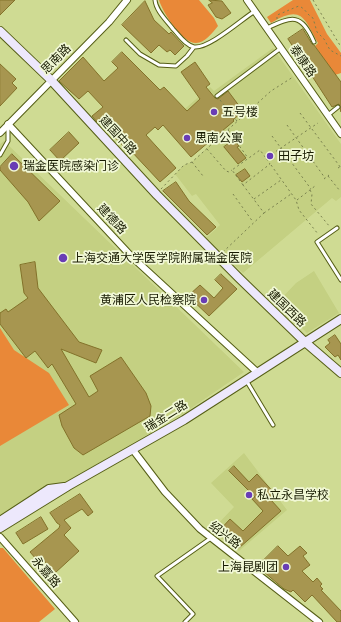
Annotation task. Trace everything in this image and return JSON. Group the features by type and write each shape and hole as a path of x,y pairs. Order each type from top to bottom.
{"street":[{"name":"思南路","path":"0,133 109,22 127,0"},
{"name":"泰康路","path":"247,0 341,134"},
{"name":"建国中路","path":"0,31 51,80 156,194 218,256"},
{"name":"建德路","path":"8,124 131,256 258,373"},
{"name":"建国西路","path":"218,256 305,342 341,373"},
{"name":"瑞金二路","path":"0,528 68,486 133,450 258,373 341,318"},
{"name":"绍兴路","path":"133,450 165,492 200,529 320,622"},
{"path":"0,521 49,489 68,486"},
{"name":"永嘉路","path":"0,537 75,622"}],"lane":[{"path":"155,0 160,12 167,21 186,43 194,47"},
{"path":"126,40 140,54 159,65 176,66 194,47 209,43 255,10"},
{"path":"267,28 292,18 299,20 305,24 314,42"},
{"path":"217,96 281,48"},
{"path":"328,115 338,107"},
{"path":"1,154 8,141 8,124"},
{"path":"337,228 317,242 341,280"},
{"path":"246,380 273,425"},
{"path":"185,622 193,614 157,576 211,538"}],"path":[{"path":"313,0 341,46"},
{"path":"156,194 184,164 192,162 271,91 299,74"},
{"path":"217,96 238,121"},
{"path":"300,113 341,167 338,168"},
{"path":"266,158 318,122"},
{"path":"287,125 325,179 329,175 340,191"},
{"path":"228,130 248,158"},
{"path":"272,136 310,189 312,194 311,204 333,231"},
{"path":"207,149 226,171 229,172 260,150 296,200 299,210 321,239"},
{"path":"192,162 203,176"},
{"path":"242,185 270,164"},
{"path":"232,170 264,213"},
{"path":"254,199 281,179"},
{"path":"296,200 315,186"},
{"path":"218,256 264,213 291,193"},
{"path":"233,194 254,222"}],"shaded area":[{"path":"159,0 199,0 214,18 218,26 203,41 199,43 191,42 179,33 164,12"},
{"path":"293,0 310,0 327,34 341,53 341,73 335,75 315,46 318,43 301,16 296,14 289,15 281,17 271,23 267,17"},
{"name":"田子坊","path":"273,48 341,144 341,197 336,201 332,198 243,273 205,239 220,225 196,194 192,196 175,174 184,165 192,162 209,146 180,113 210,87 214,91"},
{"name":"上海交通大学医学院附属瑞金医院","path":"4,141 244,372 184,413 0,521 0,144"},
{"path":"314,271 339,313 307,333 277,303 296,283"},
{"path":"0,328 14,350 49,373 69,405 0,446"},
{"name":"私立永昌学校","path":"244,453 287,510 239,551 211,531 234,507 211,483"},
{"path":"0,548 3,548 55,609 39,622 0,622"}],"building":[{"path":"0,0 15,0 0,15"},
{"path":"209,0 222,1 231,13 222,19 216,17 208,5 212,3"},
{"path":"145,1 154,20 169,34 171,32 184,46 175,55 170,50 167,52 159,45 151,53 122,25"},
{"path":"303,29 312,44 341,82 341,112 339,104 332,107 288,39"},
{"path":"122,52 160,90 164,87 187,111 200,99 181,72 195,62 210,84 206,87 215,98 218,99 228,91 243,111 233,120 234,121 191,157 163,125 158,130 155,127 146,135 176,168 160,182 131,151 129,152 99,121 97,122 92,116 103,107 88,91 79,99 59,81 83,57 104,81 118,68 112,62"},
{"path":"0,64 16,79 12,83 17,88 0,106"},
{"path":"69,132 79,143 60,161 50,150"},
{"path":"234,140 239,146 237,147 246,158 238,164 224,147"},
{"path":"12,154 60,201 39,221 28,202 0,170 0,167"},
{"path":"245,169 250,176 242,182 236,175"},
{"path":"176,182 189,201 216,227 207,235 163,191"},
{"path":"35,262 38,288 79,342 102,350 96,363 61,349 89,397 98,391 90,376 121,357 146,393 151,406 150,416 83,455 74,448 62,426 59,415 76,404 52,364 48,368 35,351 26,358 0,324 0,313 6,309 8,312 28,298 24,293 20,265"},
{"path":"221,274 237,289 209,316 188,296 200,285 214,298 223,288 215,280"},
{"path":"335,335 341,344 341,360 338,355 335,357 325,347 330,343 328,340"},
{"path":"234,466 249,482 257,474 276,495 271,500 281,511 239,548 219,531 230,519 243,531 263,511 252,499 255,497 229,471"},
{"path":"80,494 93,512 88,516 82,509 64,520 71,528 64,535 79,551 55,573 40,556 36,559 30,552 59,528 60,525 50,513"},
{"path":"41,517 48,529 23,544 16,533"},
{"name":"上海昆剧团","path":"278,546 288,556 300,546 307,553 303,556 310,565 302,571 313,582 317,578 322,584 320,586 323,589 321,590 341,611 341,622 337,622 312,595 305,602 293,590 291,592 284,589 264,572 267,570 262,562"}],"place":[{"name":"五号楼","path":"214,112"},
{"name":"思南公寓","path":"187,138"},
{"name":"田子坊","path":"270,156"},
{"name":"瑞金医院感染门诊","path":"14,166"},
{"name":"上海交通大学医学院附属瑞金医院","path":"63,258"},
{"name":"黄浦区人民检察院","path":"204,300"},
{"name":"私立永昌学校","path":"249,495"},
{"name":"上海昆剧团","path":"286,567"}]}
